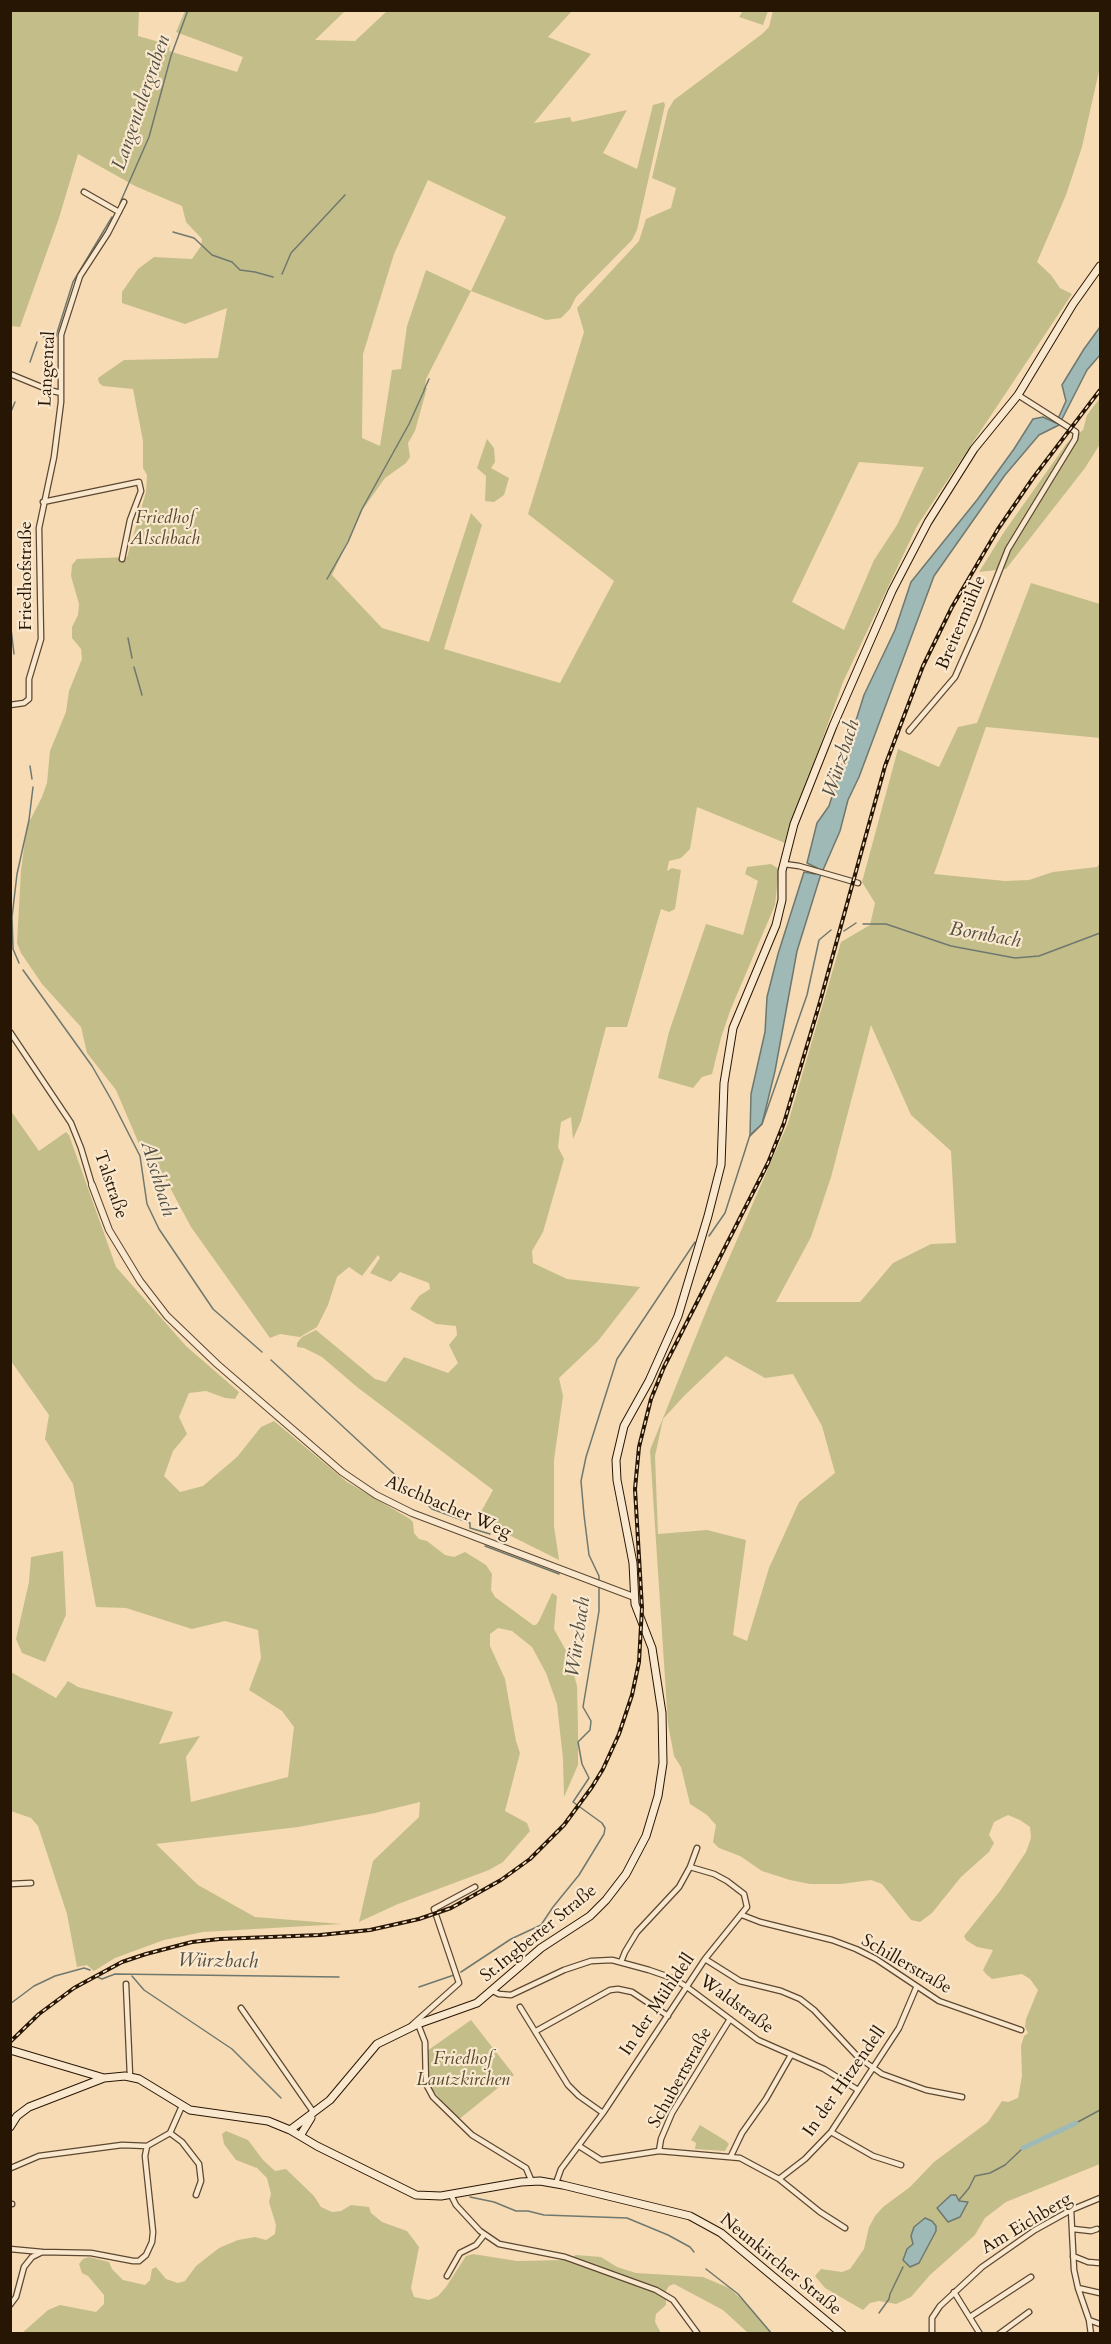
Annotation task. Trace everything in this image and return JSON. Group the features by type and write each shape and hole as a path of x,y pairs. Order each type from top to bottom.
{"main road":[{"name":"St.Ingberter Straße","path":"290,2130 336,2093 377,2044 414,2026 477,2003 526,1960 598,1908 634,1860 646,1836 658,1796 664,1746 660,1695 652,1648 639,1618 634,1597 633,1563 617,1480 618,1448 624,1426 671,1334 689,1283 721,1165 724,1083 734,1028 776,925 782,891 782,871 794,824 862,656 897,581 928,522 974,449 1018,395 1073,304 1101,267"},
{"path":"10,2050 104,2078"},
{"path":"80,2071 83,2080 80,2088"},
{"path":"10,2127 17,2116 29,2107 104,2078 130,2076"},
{"name":"Neunkircher Straße","path":"130,2076 147,2083 182,2106 199,2112 260,2119 290,2130 416,2195 431,2197 532,2182 555,2183 668,2210 710,2226 842,2334"},
{"name":"St.Ingberter Straße","path":"300,2136 314,2113"}],"street":[{"path":"84,192 119,212"},
{"name":"Langental","path":"43,502 54,457 61,393 60,344 70,305 80,276 124,202"},
{"path":"10,374 61,393"},
{"name":"Breitermühle","path":"909,731 955,677 1008,549 1074,439 1076,432 1018,395"},
{"name":"Friedhofstraße","path":"10,705 24,703 29,699 31,672 40,647 39,539 43,502 139,482 141,490 132,515 122,559"},
{"path":"784,864 858,883"},
{"name":"Talstraße","path":"10,1032 71,1123 109,1230 140,1281 167,1316 217,1364"},
{"name":"Alschbacher Weg","path":"217,1364 342,1473 376,1495 412,1513 634,1597"},
{"path":"621,1962 637,1932 679,1887 690,1868 697,1848"},
{"path":"690,1868 721,1877 744,1894 747,1907 742,1915"},
{"path":"10,1884 31,1883"},
{"path":"475,1887 434,1909 459,1983 415,2021 414,2026 425,2042 426,2084 434,2097 472,2135 526,2168 532,2182"},
{"name":"In der Mühldell","path":"555,2183 561,2169 603,2113 705,1959 742,1915"},
{"name":"Schillerstraße","path":"742,1915 856,1949 876,1959 916,1988 949,2006 1021,2030"},
{"name":"Waldstraße","path":"492,1991 499,1995 511,1995 564,1970 591,1961 602,1959 621,1962 663,1974 687,1987 758,2040 824,2069 858,2090"},
{"path":"705,1959 740,1981 781,1991 800,1999 814,2010 872,2069 911,2086 962,2097"},
{"path":"126,1984 130,2076"},
{"name":"In der Hitzendell","path":"780,2179 805,2159 831,2132 898,2028 916,1988"},
{"path":"536,2031 610,1990 618,1989 632,1992 668,2016"},
{"path":"520,2007 568,2085 603,2113"},
{"path":"241,2008 314,2113"},
{"name":"Schubertstraße","path":"659,2151 661,2139 672,2113 730,2019"},
{"path":"731,2156 742,2133 771,2091 791,2055"},
{"path":"11,2168 33,2158 51,2154 122,2145 147,2146 170,2133 182,2106"},
{"path":"831,2132 867,2152 901,2165"},
{"path":"170,2133 182,2142 199,2164 201,2181 196,2195"},
{"path":"10,2248 142,2259 149,2250 153,2232 145,2156 147,2146"},
{"path":"579,2146 602,2160 659,2151 731,2156 750,2162 780,2179 820,2212 845,2228"},
{"path":"451,2195 456,2205 484,2235 506,2246 574,2259 656,2290 673,2300 698,2334"},
{"name":"Am Eichberg","path":"932,2334 931,2325 935,2312 982,2267 1011,2245 1071,2210 1101,2198"},
{"path":"1071,2210 1073,2256 1078,2288 1089,2320 1091,2334"},
{"path":"1073,2229 1091,2231 1097,2229"},
{"path":"447,2276 460,2253 476,2245 484,2235"},
{"path":"10,2305 16,2297 24,2266 32,2257 42,2252"},
{"path":"1073,2256 1088,2262 1101,2263"},
{"path":"970,2317 1031,2277"},
{"path":"1078,2288 1101,2293"},
{"path":"954,2292 980,2334"},
{"path":"999,2334 1029,2312"},
{"path":"1089,2320 1101,2324"}],"green space":[{"name":"Friedhof Alschbach","path":"11,11 139,11 138,36 170,45 169,51 237,72 243,57 176,32 185,11 345,11 315,40 355,41 387,11 572,11 548,37 591,54 534,123 570,117 572,122 627,110 603,153 637,169 653,105 664,102 637,230 632,240 576,297 570,309 561,318 546,320 471,291 426,379 425,388 427,388 415,431 408,443 410,457 406,463 385,478 363,509 332,575 382,628 429,642 471,513 482,525 444,649 560,683 614,581 528,514 584,332 577,308 639,241 646,219 671,208 676,188 652,178 668,110 674,100 762,34 769,27 773,11 1100,11 1099,71 1082,147 1066,195 1037,262 1051,275 1060,288 1072,294 917,526 843,682 785,843 697,807 690,849 681,858 669,861 667,871 672,868 681,870 675,909 669,912 661,909 627,1027 606,1027 581,1121 573,1139 571,1117 561,1122 558,1147 564,1159 543,1232 532,1251 533,1263 567,1279 640,1287 598,1341 559,1378 563,1396 554,1460 554,1526 559,1560 477,1519 493,1490 357,1387 322,1357 297,1347 302,1337 316,1330 375,1379 386,1382 404,1357 448,1373 458,1363 449,1345 457,1335 456,1326 436,1324 410,1309 419,1296 430,1289 429,1283 400,1272 391,1282 370,1273 380,1258 378,1255 362,1276 349,1267 337,1277 328,1305 317,1327 300,1337 280,1334 270,1338 191,1227 159,1167 142,1151 116,1090 87,1053 81,1027 42,984 21,953 17,943 21,870 27,826 47,783 50,751 66,712 69,691 82,659 81,649 72,638 72,627 78,615 79,604 71,576 72,565 77,559 127,557 146,492 147,475 143,468 143,441 133,389 103,386 99,383 98,378 124,360 218,358 227,308 185,324 122,303 122,292 138,269 154,257 192,259 201,246 202,239 186,222 182,206 135,186 78,154 59,218 20,327 11,326","holes":["428,180 506,217 471,291 426,270 407,326 401,369 392,370 380,446 362,438 363,354 394,254","859,462 924,467 897,525 874,560 844,630 792,602"]},
{"path":"743,11 768,11 763,25 739,17"},
{"path":"1100,398 1100,444 1085,468 1006,569 979,572 1004,532 1067,443 1083,430 1087,415"},
{"path":"487,439 494,448 495,462 491,468 509,478 504,495 494,502 485,501 486,476 477,468"},
{"path":"1031,583 1100,604 1100,738 986,727 934,874 1005,881 1029,880 1053,872 1097,867 1100,863 1100,2164 1006,2202 985,2218 975,2235 930,2275 911,2297 896,2304 879,2301 870,2303 863,2310 825,2288 815,2276 821,2269 842,2272 850,2269 864,2249 869,2227 883,2207 910,2187 934,2162 988,2122 1002,2101 1008,2102 1018,2098 1022,2076 1021,2046 1024,2036 1028,2033 1025,2027 1026,2019 1038,1990 1030,1979 1022,1974 992,1979 983,1970 993,1950 977,1947 964,1936 1000,1891 1026,1852 1031,1838 1030,1827 1008,1815 994,1822 989,1835 994,1843 989,1852 961,1877 932,1913 920,1922 911,1920 882,1884 871,1880 841,1884 810,1884 790,1880 762,1871 740,1856 719,1848 713,1842 716,1825 707,1815 690,1804 681,1767 674,1756 668,1724 650,1450 712,1297 788,1123 841,942 870,925 875,903 862,882 898,749 939,767 958,727 977,723","holes":["871,1025 911,1115 951,1151 956,1243 931,1244 893,1263 860,1302 776,1302 811,1237 831,1177","726,1356 765,1378 793,1374 822,1426 835,1473 799,1502 769,1568 747,1641 733,1635 746,1540 707,1530 658,1534 655,1456 663,1419","936,2226 936,2231 919,2263 907,2249"]},
{"path":"771,864 779,869 775,905 730,1011 712,1074 702,1077 693,1088 658,1078 669,1032 706,924 743,935 758,881 745,874 747,867"},
{"path":"11,1111 39,1151 66,1132 69,1135 116,1267 186,1346 239,1392 235,1399 206,1391 189,1393 179,1417 187,1434 173,1451 164,1476 180,1492 203,1486 237,1457 261,1427 274,1421 347,1482 410,1519 413,1522 414,1533 419,1539 427,1541 445,1555 454,1557 465,1552 486,1565 492,1574 491,1590 495,1597 533,1625 539,1621 552,1593 557,1596 554,1629 569,1656 577,1686 578,1765 564,1797 563,1759 557,1704 546,1673 532,1647 512,1631 498,1628 490,1634 490,1646 505,1679 520,1753 505,1811 527,1823 530,1831 503,1862 489,1870 398,1904 359,1922 373,1861 419,1817 420,1802 298,1827 156,1844 198,1885 255,1917 342,1924 203,1932 164,1940 115,1958 94,1971 87,1965 77,1967 67,1914 38,1826 31,1818 11,1811 11,1672 56,1698 68,1681 78,1687 173,1712 159,1744 200,1736 186,1757 191,1802 288,1777 294,1727 282,1711 249,1690 261,1658 258,1630 225,1621 192,1629 126,1608 96,1607 73,1484 45,1439 49,1415 11,1361"},
{"path":"63,1551 66,1615 45,1662 22,1653 16,1639 29,1582 31,1557"},
{"name":"Friedhof Lautzkirchen","path":"471,2020 514,2075 458,2120 431,2088 428,2079 427,2051"},
{"path":"700,2125 729,2144 725,2151 695,2149 696,2143 691,2140"},
{"path":"226,2131 248,2140 263,2160 275,2171 286,2169 314,2196 321,2207 332,2212 341,2211 351,2205 369,2207 371,2213 382,2222 407,2231 419,2247 411,2288 414,2297 429,2300 438,2296 466,2256 473,2254 517,2261 566,2260 576,2255 601,2257 617,2267 636,2273 703,2277 729,2288 749,2306 772,2333 748,2333 723,2310 674,2284 666,2291 666,2305 656,2314 655,2322 661,2333 21,2334 48,2310 60,2305 96,2312 104,2304 104,2295 88,2276 82,2273 79,2264 83,2259 89,2257 109,2262 112,2269 123,2280 145,2285 150,2280 152,2269 156,2267 166,2279 178,2283 185,2281 196,2266 219,2248 238,2240 255,2237 266,2240 275,2234 276,2225 269,2202 271,2194 267,2178 257,2168 236,2160 224,2144 222,2134"}],"water":[{"path":"1100,327 1100,355 1087,370 1059,425 1039,435 1005,475 934,576 859,777 848,800 840,831 820,877 797,951 775,1071 762,1124 750,1136 751,1094 765,1032 767,997 778,954 804,872 815,874 817,868 807,863 817,823 829,806 864,695 895,630 911,582 977,500 1033,419 1043,417 1056,423 1066,401 1062,385"},
{"path":"951,2195 956,2195 959,2201 968,2202 960,2217 948,2222 937,2208"},
{"path":"925,2218 932,2221 936,2226 936,2231 919,2263 910,2267 903,2260 907,2249 913,2244 911,2236 914,2227"}],"waterway":[{"name":"Langentalergraben","path":"120,203 149,137 171,56 188,10"},
{"path":"282,274 291,253 345,195"},
{"name":"Langentalergraben","path":"40,336 52,338 56,336 73,282 112,217"},
{"path":"173,232 194,238 212,255 232,262 240,270 273,277"},
{"name":"Langentalergraben","path":"30,362 37,342"},
{"path":"424,390 429,379"},
{"path":"327,579 409,424 424,391"},
{"name":"Langentalergraben","path":"10,414 15,402"},
{"name":"Alschbach","path":"10,607 10,612"},
{"name":"Alschbach","path":"10,620 14,654"},
{"path":"128,638 132,658"},
{"path":"134,667 142,695"},
{"name":"Alschbach","path":"30,766 32,779"},
{"name":"Alschbach","path":"19,963 13,949 12,917 17,874 29,820 33,787"},
{"name":"Bornbach","path":"844,931 856,923"},
{"name":"Bornbach","path":"863,924 886,924 951,946 1015,958 1039,956 1100,933"},
{"name":"Bornbach","path":"750,1135 762,1124 807,995 819,940 831,930"},
{"name":"Alschbach","path":"23,970 92,1066 112,1101 140,1156 147,1204 159,1229 213,1309 262,1352"},
{"name":"Würzbach","path":"709,1236 725,1213 750,1135"},
{"name":"Würzbach","path":"599,1582 599,1576 589,1555 584,1515 581,1481 586,1457 617,1359 695,1242"},
{"name":"Alschbach","path":"271,1360 432,1509 470,1523 470,1528 490,1534"},
{"name":"Alschbach","path":"485,1546 559,1574"},
{"name":"Würzbach","path":"461,1972 511,1939 541,1925 579,1875 604,1834 605,1828 602,1823 573,1802 589,1778 582,1764 578,1742 590,1730 591,1721 583,1707 599,1611 599,1587"},
{"name":"Würzbach","path":"10,2004 34,1986 55,1976 84,1968 90,1970"},
{"name":"Würzbach","path":"97,1977 102,1979 115,1974 339,1977"},
{"name":"Würzbach","path":"419,1987 454,1975"},
{"path":"132,1976 144,1990 232,2049 281,2098"},
{"path":"1076,2123 1100,2110"},
{"path":"1023,2148 1076,2123"},
{"path":"959,2200 975,2176 990,2173 1005,2165 1023,2148"},
{"path":"470,2197 494,2202 516,2211 544,2215 627,2218 668,2235 690,2247 694,2252"},
{"path":"879,2313 889,2299 903,2267"},
{"path":"706,2269 738,2294 772,2334"}],"railway":[{"path":"10,2042 39,2014 74,1988 122,1962 146,1954 192,1942 370,1930 419,1919 451,1908 501,1880 530,1859 564,1825 592,1787 619,1734 632,1695 639,1662 642,1608 635,1489 639,1447 651,1399 664,1367 768,1163 784,1123 885,766 923,666 952,607 998,529 1033,478 1100,390"}]}
